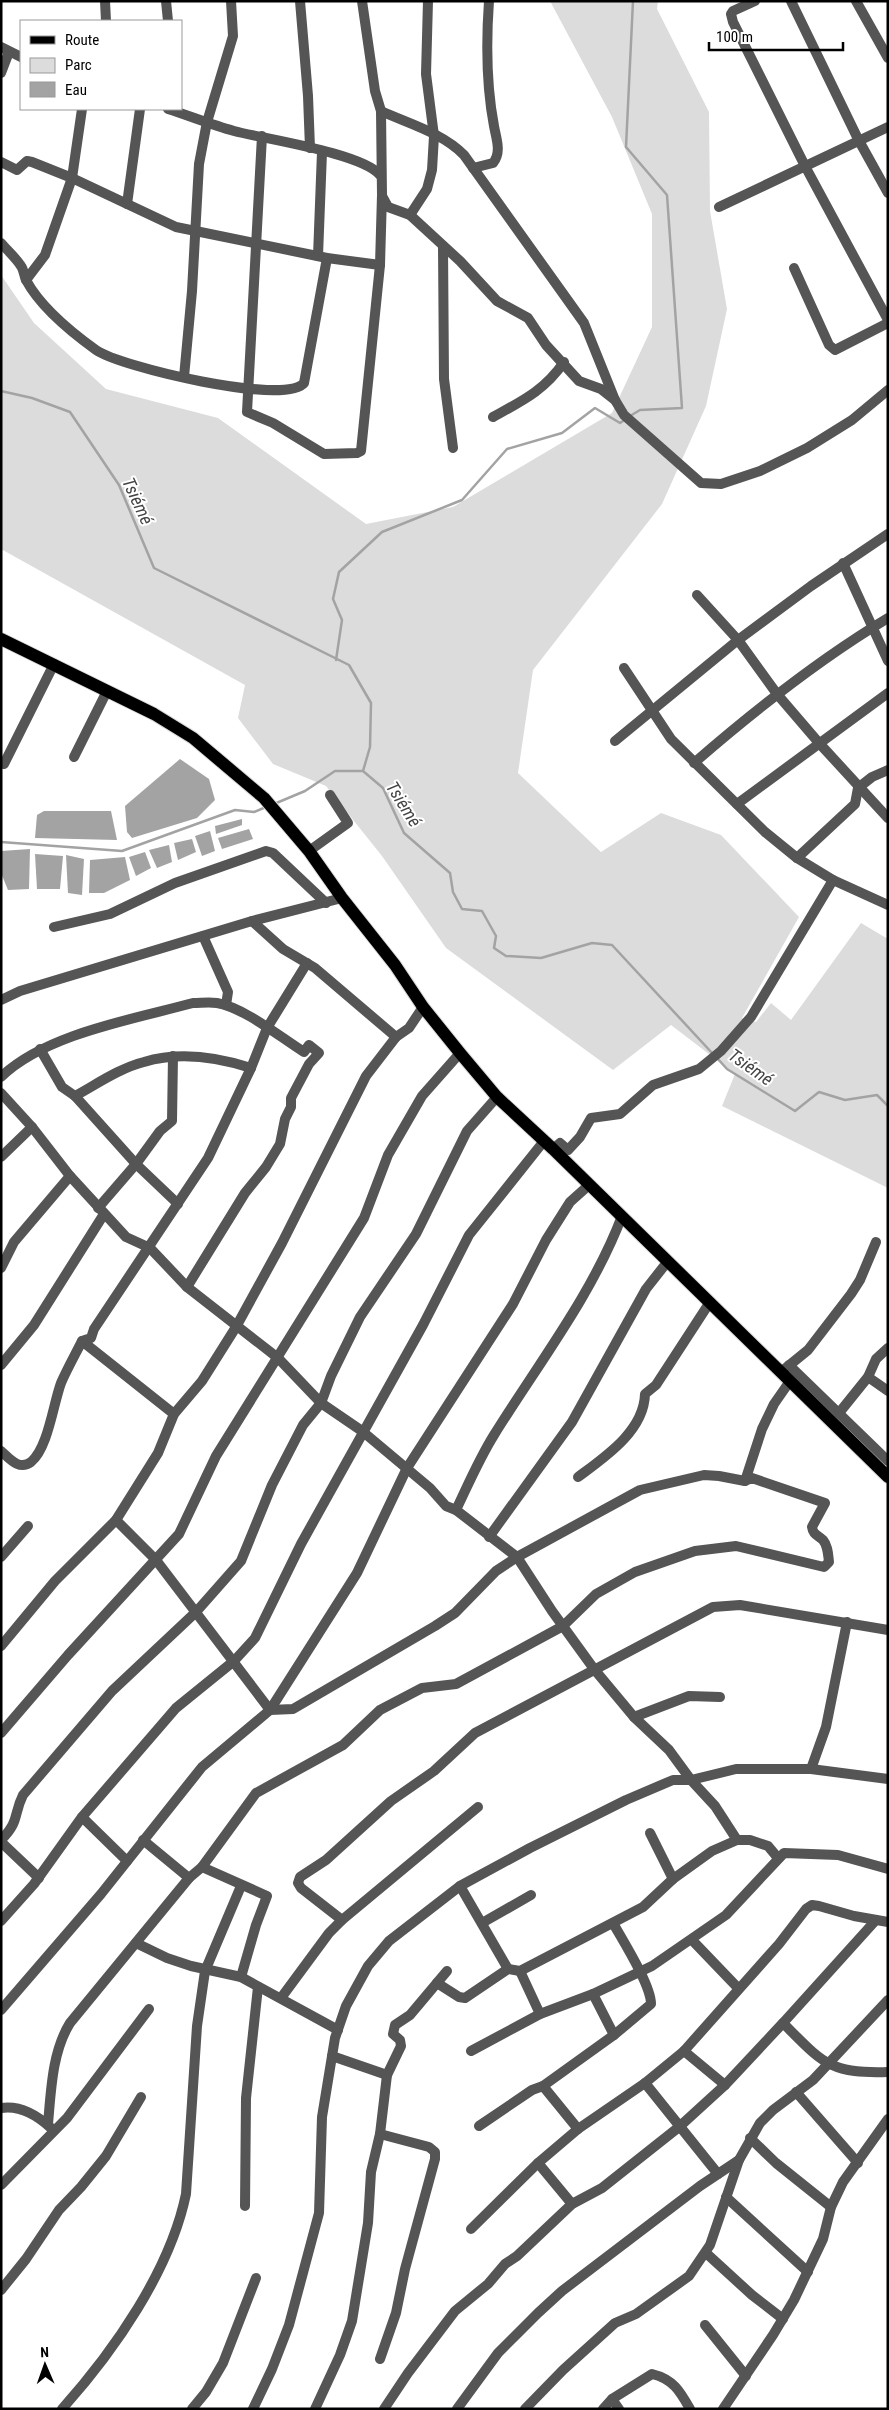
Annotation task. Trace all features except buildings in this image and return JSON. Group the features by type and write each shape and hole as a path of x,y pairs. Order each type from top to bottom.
{"main road":[{"path":"1,639 54,664 106,693 154,714 193,738 264,798 309,851 342,898 395,965 423,1007 497,1097 710,1302 787,1373 888,1477"}],"street":[{"path":"106,1 106,20"},
{"path":"166,1 168,20"},
{"path":"184,377 192,291 199,164 207,122 233,36 232,1"},
{"path":"300,1 308,96 310,148"},
{"path":"262,136 247,412 273,423 324,454 361,451 380,265 382,195 380,175 381,111 376,91 362,1"},
{"path":"410,215 427,189 432,170 434,136 426,74 428,1"},
{"path":"473,168 494,163 498,152 488,92 489,1"},
{"path":"755,1 733,11 731,14 733,22 805,166 888,321 834,350 794,268"},
{"path":"791,1 858,139 888,193"},
{"path":"856,1 888,58"},
{"path":"1,73 5,49 20,56"},
{"path":"26,280 44,255 72,178 82,110"},
{"path":"127,204 140,110"},
{"path":"171,110 234,131 310,148 368,165 380,175"},
{"path":"381,111 457,148 584,323 615,400 624,415 694,479 710,485 721,484 760,471 807,448 852,420 888,390"},
{"path":"719,208 888,126"},
{"path":"1,243 21,266 26,280 55,316 96,350 121,362 248,390 292,389 304,383 323,257 322,152"},
{"path":"1,162 17,170 27,161 32,162 72,178 176,227 255,245 380,265"},
{"path":"382,195 388,207 410,215 497,301 528,318 546,345 580,381 601,389 615,400"},
{"path":"443,246 444,379 454,448"},
{"path":"493,417 538,392 554,377 564,362"},
{"path":"615,741 738,640 844,563 888,534"},
{"path":"844,563 874,626 888,661"},
{"path":"697,595 738,640 777,694 858,788 888,818"},
{"path":"694,763 777,694 888,618"},
{"path":"4,764 54,664"},
{"path":"624,668 671,739 765,832 797,858 833,880 887,904"},
{"path":"74,757 106,693"},
{"path":"737,804 888,693"},
{"path":"797,858 855,804 858,788 872,777 888,770"},
{"path":"309,851 348,823 330,795"},
{"path":"54,927 104,916 175,883 266,851 277,856 326,903"},
{"path":"1,1921 39,1878 82,1817 176,1708 234,1661 255,1638 300,1544 423,1325 469,1235 548,1145 560,1142 568,1150 580,1137 591,1118 609,1114 620,1114 653,1085 699,1069 721,1051 751,1017 833,880"},
{"path":"1,1000 20,991 203,936 342,898"},
{"path":"252,922 273,942 307,964 396,1037"},
{"path":"203,936 228,992 226,1006"},
{"path":"1,1451 16,1464 24,1465 31,1462 46,1437 52,1410 62,1382 82,1342 91,1338 94,1329 150,1248 208,1158 251,1068 267,1028 307,964"},
{"path":"1,1077 19,1060 60,1040 193,1003 216,1003 226,1006 267,1028 304,1052 309,1045 319,1053 309,1064 291,1098 291,1107 285,1119 280,1144 245,1193 186,1287"},
{"path":"1,1646 55,1581 116,1520 158,1453 174,1414 202,1381 236,1327 282,1243 366,1076 396,1037 409,1028 423,1007"},
{"path":"40,1049 62,1087 75,1096 136,1164 178,1204"},
{"path":"1,1733 68,1655 179,1534 216,1456 364,1218 388,1155 422,1096 460,1053"},
{"path":"75,1096 144,1062 173,1056 181,1055 207,1059 251,1068"},
{"path":"1,1365 34,1325 101,1211 160,1131 172,1121 173,1056"},
{"path":"1,1093 32,1127 70,1176 126,1237 150,1248 186,1287 278,1358 321,1403 362,1431 407,1468 430,1488 446,1506 456,1510 517,1557 594,1670 634,1718 669,1750 691,1780 715,1806 737,1840"},
{"path":"39,1878 1,1841 16,1822 19,1804 24,1795 112,1691 196,1612 241,1561 272,1485 303,1425 321,1403 331,1376 360,1317 416,1234 467,1131 497,1097"},
{"path":"1,1157 32,1127"},
{"path":"1,1268 14,1242 70,1176"},
{"path":"1,2010 101,1894 202,1767 270,1710 357,1573 407,1468 513,1304 555,1225 570,1202 589,1185"},
{"path":"456,1510 486,1448 576,1305 613,1238 622,1216"},
{"path":"745,1481 762,1429 787,1373 808,1350 851,1294 860,1280 876,1242"},
{"path":"489,1537 572,1422 646,1288 668,1261"},
{"path":"578,1477 610,1453 626,1435 644,1408 645,1394 656,1385 710,1302"},
{"path":"82,1342 174,1414"},
{"path":"839,1413 868,1377 876,1359 888,1348"},
{"path":"787,1373 839,1413 888,1461"},
{"path":"868,1377 888,1391"},
{"path":"51,2127 52,2081 64,2032 189,1878 202,1867 256,1793 343,1745 380,1710 422,1688 456,1684 563,1626 596,1594 635,1572 695,1551 736,1546 827,1566 829,1562 827,1548 814,1533 812,1527 826,1502 752,1478 745,1481 704,1475 640,1490 517,1557 496,1571 455,1613 435,1626 293,1709 270,1710"},
{"path":"116,1520 156,1560 270,1710"},
{"path":"1,1557 28,1526"},
{"path":"342,1920 301,1888 298,1883 300,1877 326,1860 391,1801 434,1771 475,1734 594,1670 714,1607 740,1605 888,1630"},
{"path":"811,1769 826,1727 847,1622"},
{"path":"634,1718 689,1696 720,1697"},
{"path":"253,2409 272,2369 289,2325 319,2212 322,2116 338,2030 346,2006 368,1966 389,1941 460,1886 530,1848 626,1800 673,1780 691,1780 736,1769 811,1769 888,1779"},
{"path":"281,1998 342,1920 478,1807"},
{"path":"82,1817 127,1861"},
{"path":"650,1834 673,1879"},
{"path":"143,1840 189,1878"},
{"path":"437,1983 459,1997 465,1998 486,1982 508,1970 520,1971 643,1907 700,1857 737,1840 760,1842 768,1846 778,1858"},
{"path":"471,2051 540,2014 593,1994 640,1972 692,1940 726,1914 784,1853 838,1855 888,1869"},
{"path":"202,1867 267,1896 268,1899 256,1925 241,1977"},
{"path":"62,2409 99,2366 141,2301 173,2239 181,2216 186,2194 197,2026 205,1970 241,1886"},
{"path":"460,1886 508,1970"},
{"path":"482,1924 531,1895"},
{"path":"471,2229 538,2163 578,2129 645,2083 684,2051 779,1944 806,1909 812,1905 888,1922"},
{"path":"384,2409 408,2373 455,2311 488,2284 505,2264 517,2256 572,2204 602,2188 679,2127 725,2085 876,1920"},
{"path":"479,2126 532,2090 543,2086 614,2035 651,2004 651,1998 640,1972 613,1923"},
{"path":"692,1940 738,1988"},
{"path":"136,1943 168,1958 205,1970 241,1977 338,2030"},
{"path":"315,2409 340,2355 352,2321 368,2223 371,2172 380,2134 387,2075 401,2046 400,2040 393,2034 394,2025 410,2015 447,1971"},
{"path":"520,1971 540,2014"},
{"path":"245,2206 246,2098 258,1987"},
{"path":"593,1994 614,2035"},
{"path":"525,2409 563,2370 615,2323 636,2314 689,2276 706,2253 739,2160 760,2123 813,2080 887,2001"},
{"path":"1,2185 51,2127 67,2118 149,2009"},
{"path":"783,2023 827,2065 847,2072 888,2072"},
{"path":"684,2051 725,2085"},
{"path":"332,2056 387,2075"},
{"path":"645,2083 718,2174"},
{"path":"543,2086 578,2129"},
{"path":"796,2092 858,2164"},
{"path":"1,2290 26,2259 59,2210 82,2187 106,2156 141,2097"},
{"path":"1,2108 19,2109 51,2127"},
{"path":"723,2409 783,2319 808,2272 823,2239 831,2207 843,2182 858,2164 888,2119"},
{"path":"380,2134 429,2147 435,2152 435,2159 405,2269 396,2312 380,2359"},
{"path":"750,2138 776,2163 831,2207"},
{"path":"457,2409 498,2353 538,2312 739,2160"},
{"path":"538,2163 572,2204"},
{"path":"726,2197 808,2272"},
{"path":"706,2253 752,2295 783,2319"},
{"path":"192,2409 206,2392 223,2363 256,2278"},
{"path":"705,2325 746,2376"},
{"path":"603,2409 612,2398 652,2374 666,2378 676,2386 690,2409"},
{"path":"612,2398 619,2409"}],"green space":[{"path":"550,1 658,1 657,9 709,112 710,211 727,309 706,406 662,504 533,670 518,773 601,852 661,813 721,835 799,917 742,1018 756,1022 771,1003 791,1020 861,923 888,939 888,1188 722,1106 735,1074 671,1025 613,1070 446,948 382,856 326,786 273,764 238,718 245,685 1,549 1,275 34,323 106,389 218,418 366,524 453,507 612,413 652,327 652,214 612,117"}],"water":[{"path":"180,759 209,779 215,800 197,818 132,838 127,832 125,806"},
{"path":"44,811 111,811 117,840 35,838 37,815"},
{"path":"242,819 242,825 216,834 215,826"},
{"path":"249,829 253,839 222,849 218,838"},
{"path":"210,831 215,851 202,856 195,836"},
{"path":"192,839 196,852 178,860 174,843"},
{"path":"169,845 172,862 157,868 149,850"},
{"path":"30,849 29,889 8,890 1,873 1,851"},
{"path":"145,852 151,868 136,876 129,857"},
{"path":"35,854 63,856 60,889 37,889"},
{"path":"66,855 84,859 82,895 68,893"},
{"path":"125,857 130,880 104,893 89,893 90,860"}],"waterway":[{"path":"630,416 640,410 682,408 667,195 626,147 633,1"},
{"name":"Tsiémé","path":"1,391 32,398 70,412 119,485 154,568 349,665 371,703 370,747 363,771 383,788 404,833 450,873 453,892 462,909 482,911 496,936 494,948 506,956 541,958 592,943 612,945 713,1054"},
{"path":"336,660 342,620 333,599 339,572 382,532 462,500 507,449 562,433 595,408 620,423 626,419"},
{"path":"274,804 305,791 335,771 362,771"},
{"path":"1,842 122,851 235,810 254,812 266,807"},
{"name":"Tsiémé","path":"717,1058 727,1069 795,1111 819,1092 845,1100 877,1095 888,1106"}]}
